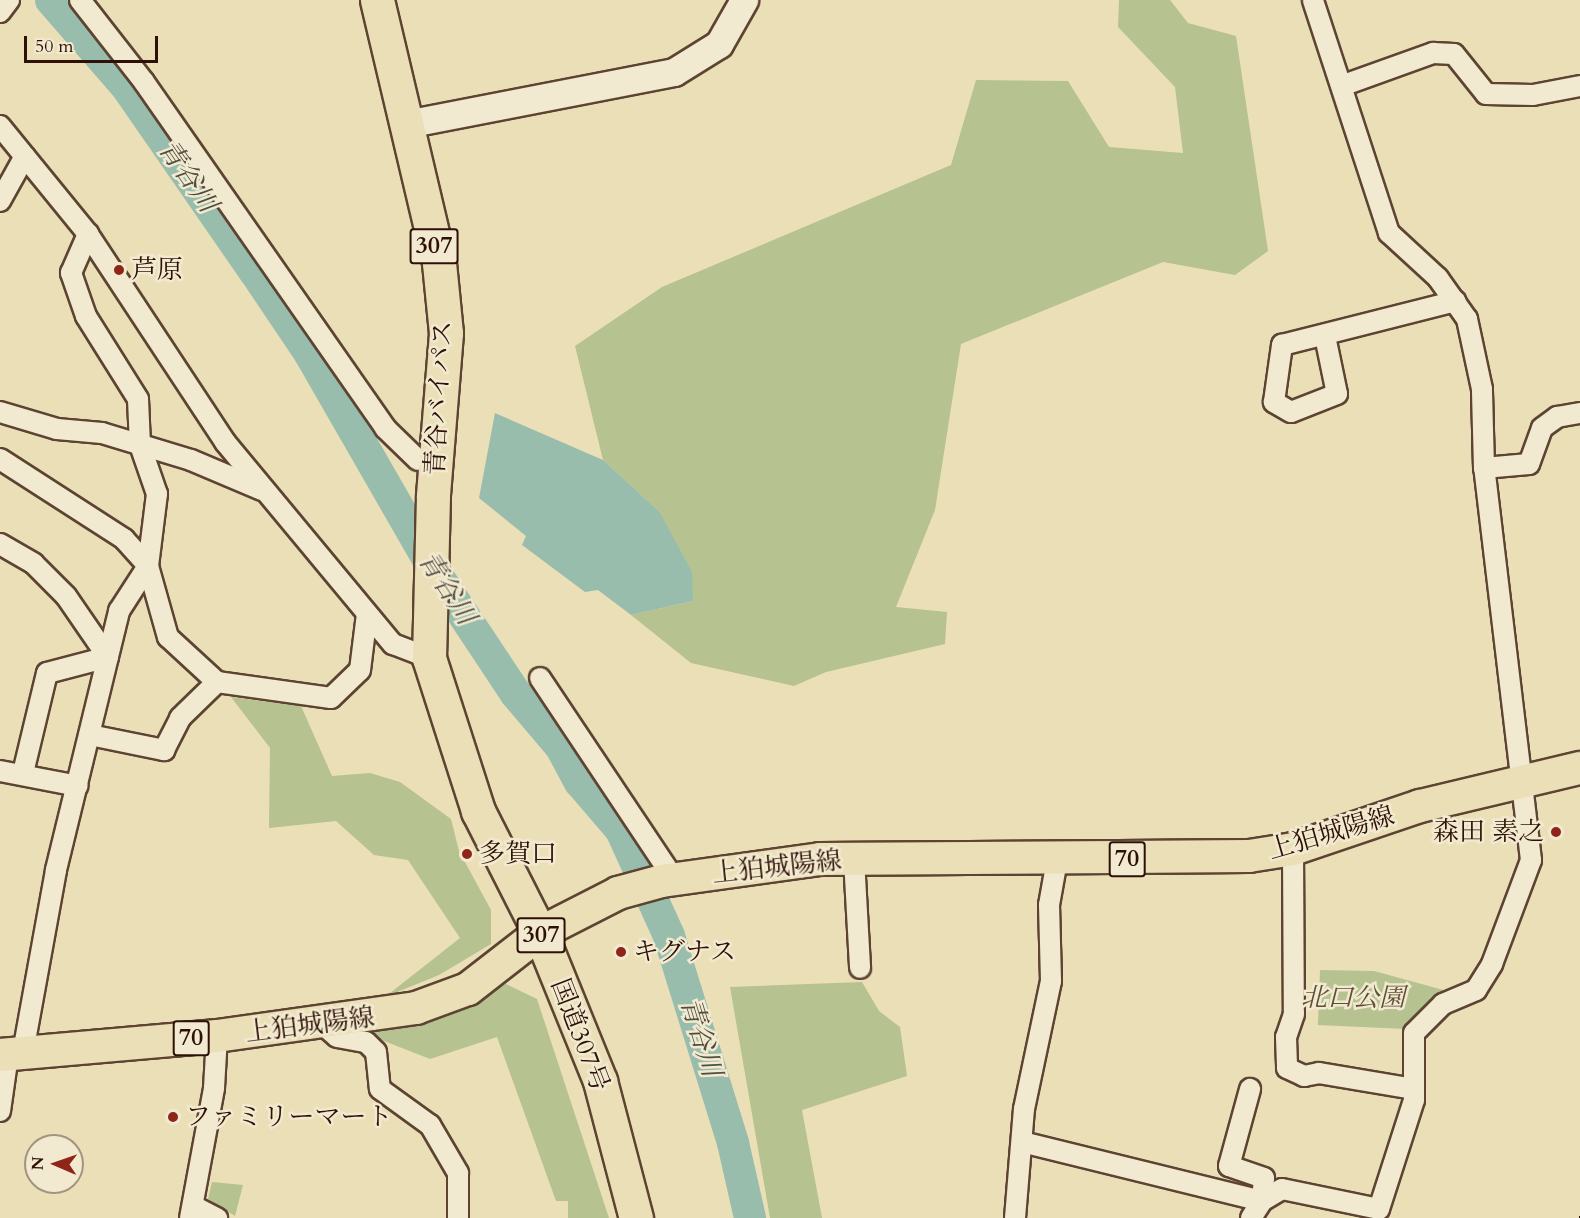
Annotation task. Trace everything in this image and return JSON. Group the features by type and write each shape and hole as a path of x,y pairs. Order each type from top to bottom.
{"highway":[{"name":"青谷バイパス","path":"377,0 439,263 446,333 433,496 428,624 429,658"},
{"name":"国道307号","path":"429,658 478,811 540,933 600,1081 636,1218"}],"main road":[{"name":"上狛城陽線","path":"10,1054 217,1036 381,1017 444,999 468,989 540,933 618,893 668,880 854,859 1057,860 1228,857 1293,849 1420,806 1580,768"}],"street":[{"path":"0,12 9,0"},
{"path":"80,0 144,82 385,428 417,460"},
{"path":"406,124 674,72 718,44 744,0"},
{"path":"1251,1218 1262,1202 1282,1189 1379,1209 1414,1089 1414,1034 1443,1004 1476,990 1492,964 1531,860 1484,468 1482,389 1467,319 1456,301 1389,233 1344,85 1313,0"},
{"path":"1344,85 1432,53 1454,54 1486,94 1533,95 1580,86"},
{"path":"0,126 88,234 167,361 265,491 393,644 429,658"},
{"path":"0,201 25,156"},
{"path":"88,234 71,273 86,316 138,399 140,445 156,494 148,566 168,637 218,682 331,698 360,670 368,614"},
{"path":"1325,336 1456,301"},
{"path":"0,412 140,445 265,491"},
{"path":"1484,468 1529,465 1542,428 1557,417 1580,413"},
{"path":"0,459 124,539 148,566"},
{"path":"0,544 34,564 66,596 108,657"},
{"path":"0,1111 10,1054 78,786 119,611 148,566"},
{"path":"23,773 47,673 108,657"},
{"path":"540,678 668,880"},
{"path":"90,735 164,750 180,718 218,682"},
{"path":"0,771 23,773 78,786"},
{"path":"1293,849 1294,1014 1286,1037 1287,1068 1304,1076 1318,1073 1414,1089"},
{"path":"854,859 860,968"},
{"path":"1015,1218 1022,1142 1051,981 1049,905 1057,860"},
{"path":"321,1023 337,1037 366,1042 376,1052 380,1089 430,1125 458,1173 459,1218"},
{"path":"217,1036 193,1212 217,1218"},
{"path":"1250,1089 1229,1166 1264,1178 1262,1202"},
{"path":"1022,1142 1262,1202"}],"green space":[{"path":"1119,0 1170,0 1188,23 1236,36 1268,251 1235,275 1163,262 961,344 935,510 896,607 947,612 945,644 826,672 794,686 691,663 631,615 693,601 659,511 603,460 575,346 662,287 951,165 976,80 1068,81 1109,147 1183,153 1175,87 1118,27"},
{"path":"231,697 301,706 332,776 370,773 400,782 451,819 459,851 491,910 491,944 439,975 385,997 460,938 408,860 374,855 336,821 269,828 270,748"},
{"name":"北口公園","path":"1320,970 1374,971 1447,991 1406,1029 1318,1025"},
{"path":"862,982 879,1011 900,1027 907,1076 802,1110 822,1218 770,1218 730,987"},
{"path":"506,984 537,999 609,1218 568,1218 568,1201 556,1201 497,1037 430,1059 361,1032 438,1017"},
{"path":"212,1182 243,1185 235,1216 208,1199"}],"shaded area":[{"path":"495,413 603,460 659,511 692,572 693,601 631,615 598,590 585,592 522,545 526,536 479,498"}],"waterway":[{"name":"青谷川","path":"51,0 126,86 255,272 310,354 439,578 516,694 561,747 580,782 621,830 669,936 733,1143 750,1218"}],"place":[{"name":"芦原","path":"119,270"},
{"name":"森田 素之","path":"1556,832"},
{"name":"多賀口","path":"467,854"},
{"name":"キグナス","path":"621,952"},
{"name":"ファミリーマート","path":"173,1117"}]}
